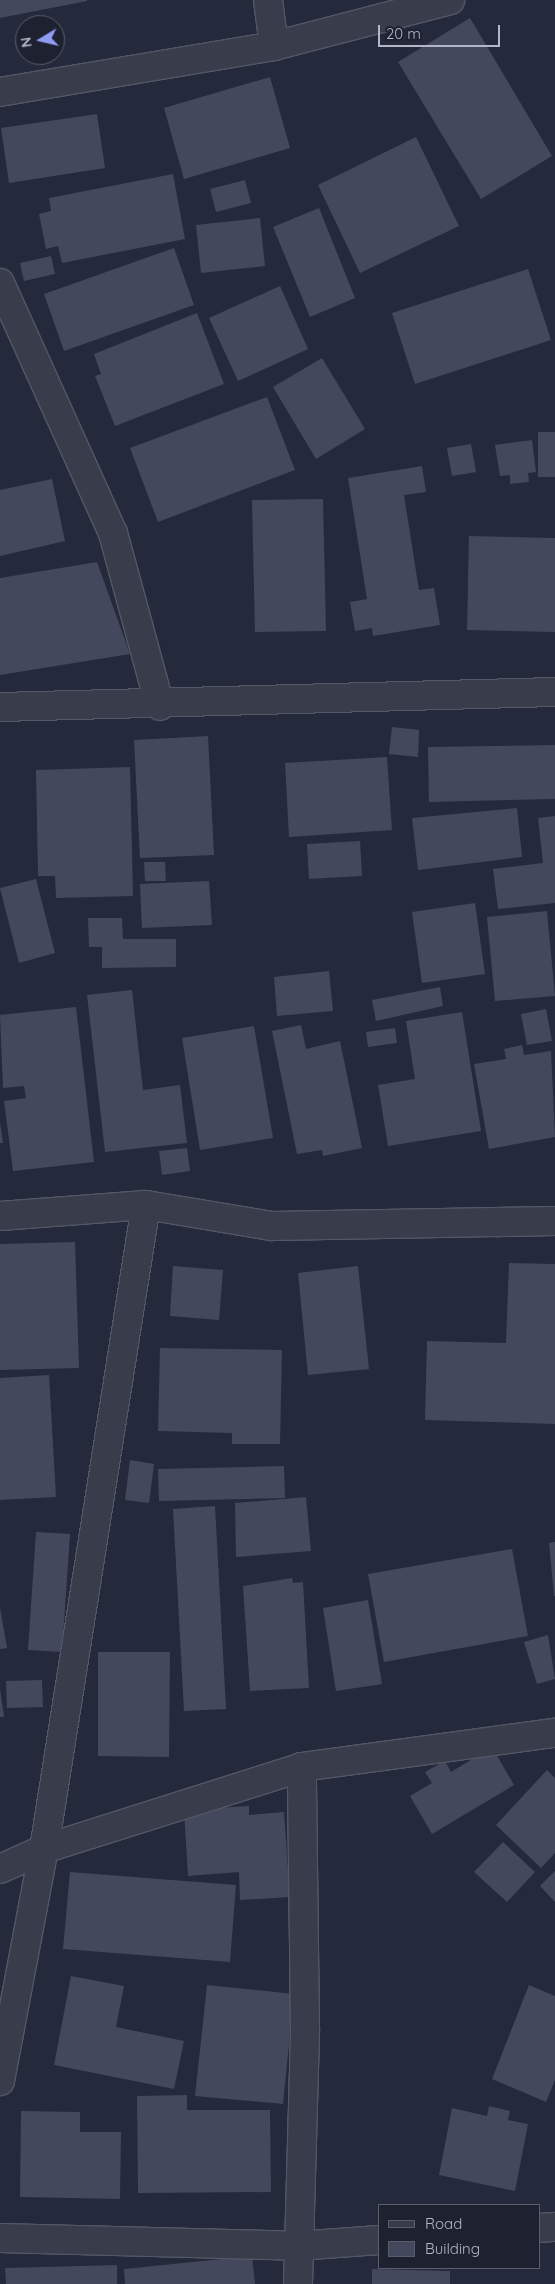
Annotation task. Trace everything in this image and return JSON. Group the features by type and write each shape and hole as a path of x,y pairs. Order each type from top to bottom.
{"street":[{"path":"268,0 274,46"},
{"path":"0,92 274,46 450,0"},
{"path":"0,283 113,533 160,706"},
{"path":"0,708 160,706 555,692"},
{"path":"0,2081 44,1849 146,1206"},
{"path":"0,1216 146,1206 272,1226 555,1221"},
{"path":"0,1869 44,1849 302,1767 555,1733"},
{"path":"298,2284 297,2246 305,2028 302,1767"},
{"path":"540,2228 555,2227"},
{"path":"0,2238 297,2246 378,2240"}],"building":[{"path":"0,0 87,0 87,1 0,18"},
{"path":"470,18 552,156 481,199 398,62"},
{"path":"270,77 290,148 184,179 164,108"},
{"path":"97,114 105,168 9,183 1,128"},
{"path":"416,137 459,226 360,273 318,185"},
{"path":"173,174 185,239 62,263 58,246 46,249 39,214 51,211 49,198"},
{"path":"245,180 251,203 216,212 210,189"},
{"path":"319,208 355,298 310,317 273,227"},
{"path":"260,218 265,266 201,273 196,225"},
{"path":"174,248 194,305 64,351 44,294"},
{"path":"51,256 55,274 24,281 20,263"},
{"path":"528,269 551,340 415,384 392,313"},
{"path":"280,286 308,349 238,381 209,318"},
{"path":"197,313 224,384 115,426 95,376 101,374 94,354"},
{"path":"322,358 365,429 316,459 273,387"},
{"path":"267,397 295,470 158,522 130,448"},
{"path":"538,432 555,432 555,477 538,477"},
{"path":"532,440 536,472 528,473 529,482 510,484 510,475 500,476 495,445"},
{"path":"471,444 476,472 452,476 447,448"},
{"path":"422,466 426,492 404,495 419,590 434,588 440,625 373,636 372,628 355,631 350,602 367,599 348,478"},
{"path":"52,479 65,541 0,556 0,490"},
{"path":"323,499 326,631 255,632 252,500"},
{"path":"469,536 555,538 555,632 467,630"},
{"path":"97,562 130,654 0,675 0,578"},
{"path":"392,727 419,730 418,757 389,754"},
{"path":"208,736 214,855 140,858 134,740"},
{"path":"555,745 555,799 429,802 428,747"},
{"path":"387,757 392,830 289,837 285,763"},
{"path":"130,767 133,896 56,898 55,876 38,876 36,770"},
{"path":"517,808 522,857 418,870 412,818"},
{"path":"555,816 555,903 498,909 493,869 543,863 538,818"},
{"path":"360,841 362,876 309,879 307,844"},
{"path":"144,862 165,862 166,881 145,881"},
{"path":"36,879 55,953 19,963 0,888"},
{"path":"209,881 212,925 142,928 140,884"},
{"path":"475,903 485,974 422,983 412,912"},
{"path":"547,911 555,996 495,1001 487,917"},
{"path":"88,918 122,918 123,939 176,939 176,967 102,968 102,947 89,947"},
{"path":"329,971 333,1011 277,1016 274,977"},
{"path":"440,987 443,1006 376,1021 372,1000"},
{"path":"132,990 143,1090 180,1085 187,1143 105,1152 87,995"},
{"path":"76,1007 94,1162 13,1171 4,1101 26,1098 24,1086 3,1088 0,1015"},
{"path":"546,1009 552,1041 527,1045 521,1014"},
{"path":"462,1012 481,1131 388,1146 378,1085 415,1079 406,1021"},
{"path":"301,1025 306,1049 340,1041 362,1148 323,1156 322,1150 297,1154 272,1031"},
{"path":"254,1026 273,1138 200,1150 182,1038"},
{"path":"395,1028 397,1043 368,1047 366,1032"},
{"path":"522,1045 524,1055 551,1051 555,1137 489,1149 474,1064 506,1059 504,1049"},
{"path":"0,1122 3,1143 0,1143"},
{"path":"187,1148 190,1171 162,1175 159,1151"},
{"path":"75,1242 79,1368 0,1370 0,1244"},
{"path":"509,1263 555,1264 555,1424 425,1420 427,1341 506,1343"},
{"path":"173,1266 223,1270 219,1320 170,1316"},
{"path":"358,1266 369,1369 308,1375 298,1273"},
{"path":"160,1348 282,1350 280,1444 232,1444 232,1433 158,1431"},
{"path":"49,1375 56,1497 0,1500 0,1378"},
{"path":"130,1460 154,1464 149,1503 125,1500"},
{"path":"284,1466 285,1498 159,1501 158,1469"},
{"path":"306,1497 311,1551 236,1557 235,1503"},
{"path":"215,1506 226,1709 184,1711 173,1509"},
{"path":"36,1532 70,1534 62,1652 28,1650"},
{"path":"555,1542 555,1596 554,1596 549,1543"},
{"path":"512,1549 528,1636 384,1662 368,1574"},
{"path":"292,1578 293,1583 303,1582 309,1688 250,1691 243,1586"},
{"path":"368,1600 382,1684 336,1691 323,1608"},
{"path":"0,1607 7,1648 0,1649"},
{"path":"548,1635 555,1679 537,1684 524,1642"},
{"path":"98,1652 170,1652 169,1757 98,1756"},
{"path":"42,1680 43,1707 7,1708 6,1681"},
{"path":"0,1689 4,1717 0,1717"},
{"path":"492,1747 514,1785 432,1834 410,1796 432,1783 425,1772 445,1761 451,1772"},
{"path":"547,1770 555,1778 555,1853 541,1868 496,1825"},
{"path":"249,1806 249,1815 284,1812 290,1897 240,1900 239,1872 188,1876 184,1810"},
{"path":"503,1842 535,1872 507,1902 474,1872"},
{"path":"555,1871 555,1902 540,1886"},
{"path":"70,1872 236,1885 230,1962 63,1949"},
{"path":"71,1976 124,1986 116,2027 184,2041 174,2089 54,2065"},
{"path":"207,1985 294,1994 283,2104 195,2096"},
{"path":"529,1985 555,1996 555,2080 546,2102 492,2079"},
{"path":"187,2095 187,2110 270,2110 271,2192 138,2193 137,2096"},
{"path":"489,2106 510,2111 508,2120 528,2124 515,2191 439,2175 452,2108 487,2116"},
{"path":"21,2111 80,2112 80,2132 121,2132 120,2199 20,2197"},
{"path":"252,2256 255,2284 125,2284 124,2269"},
{"path":"117,2265 117,2284 6,2284 5,2268"},
{"path":"372,2269 450,2271 450,2284 372,2284"}]}
